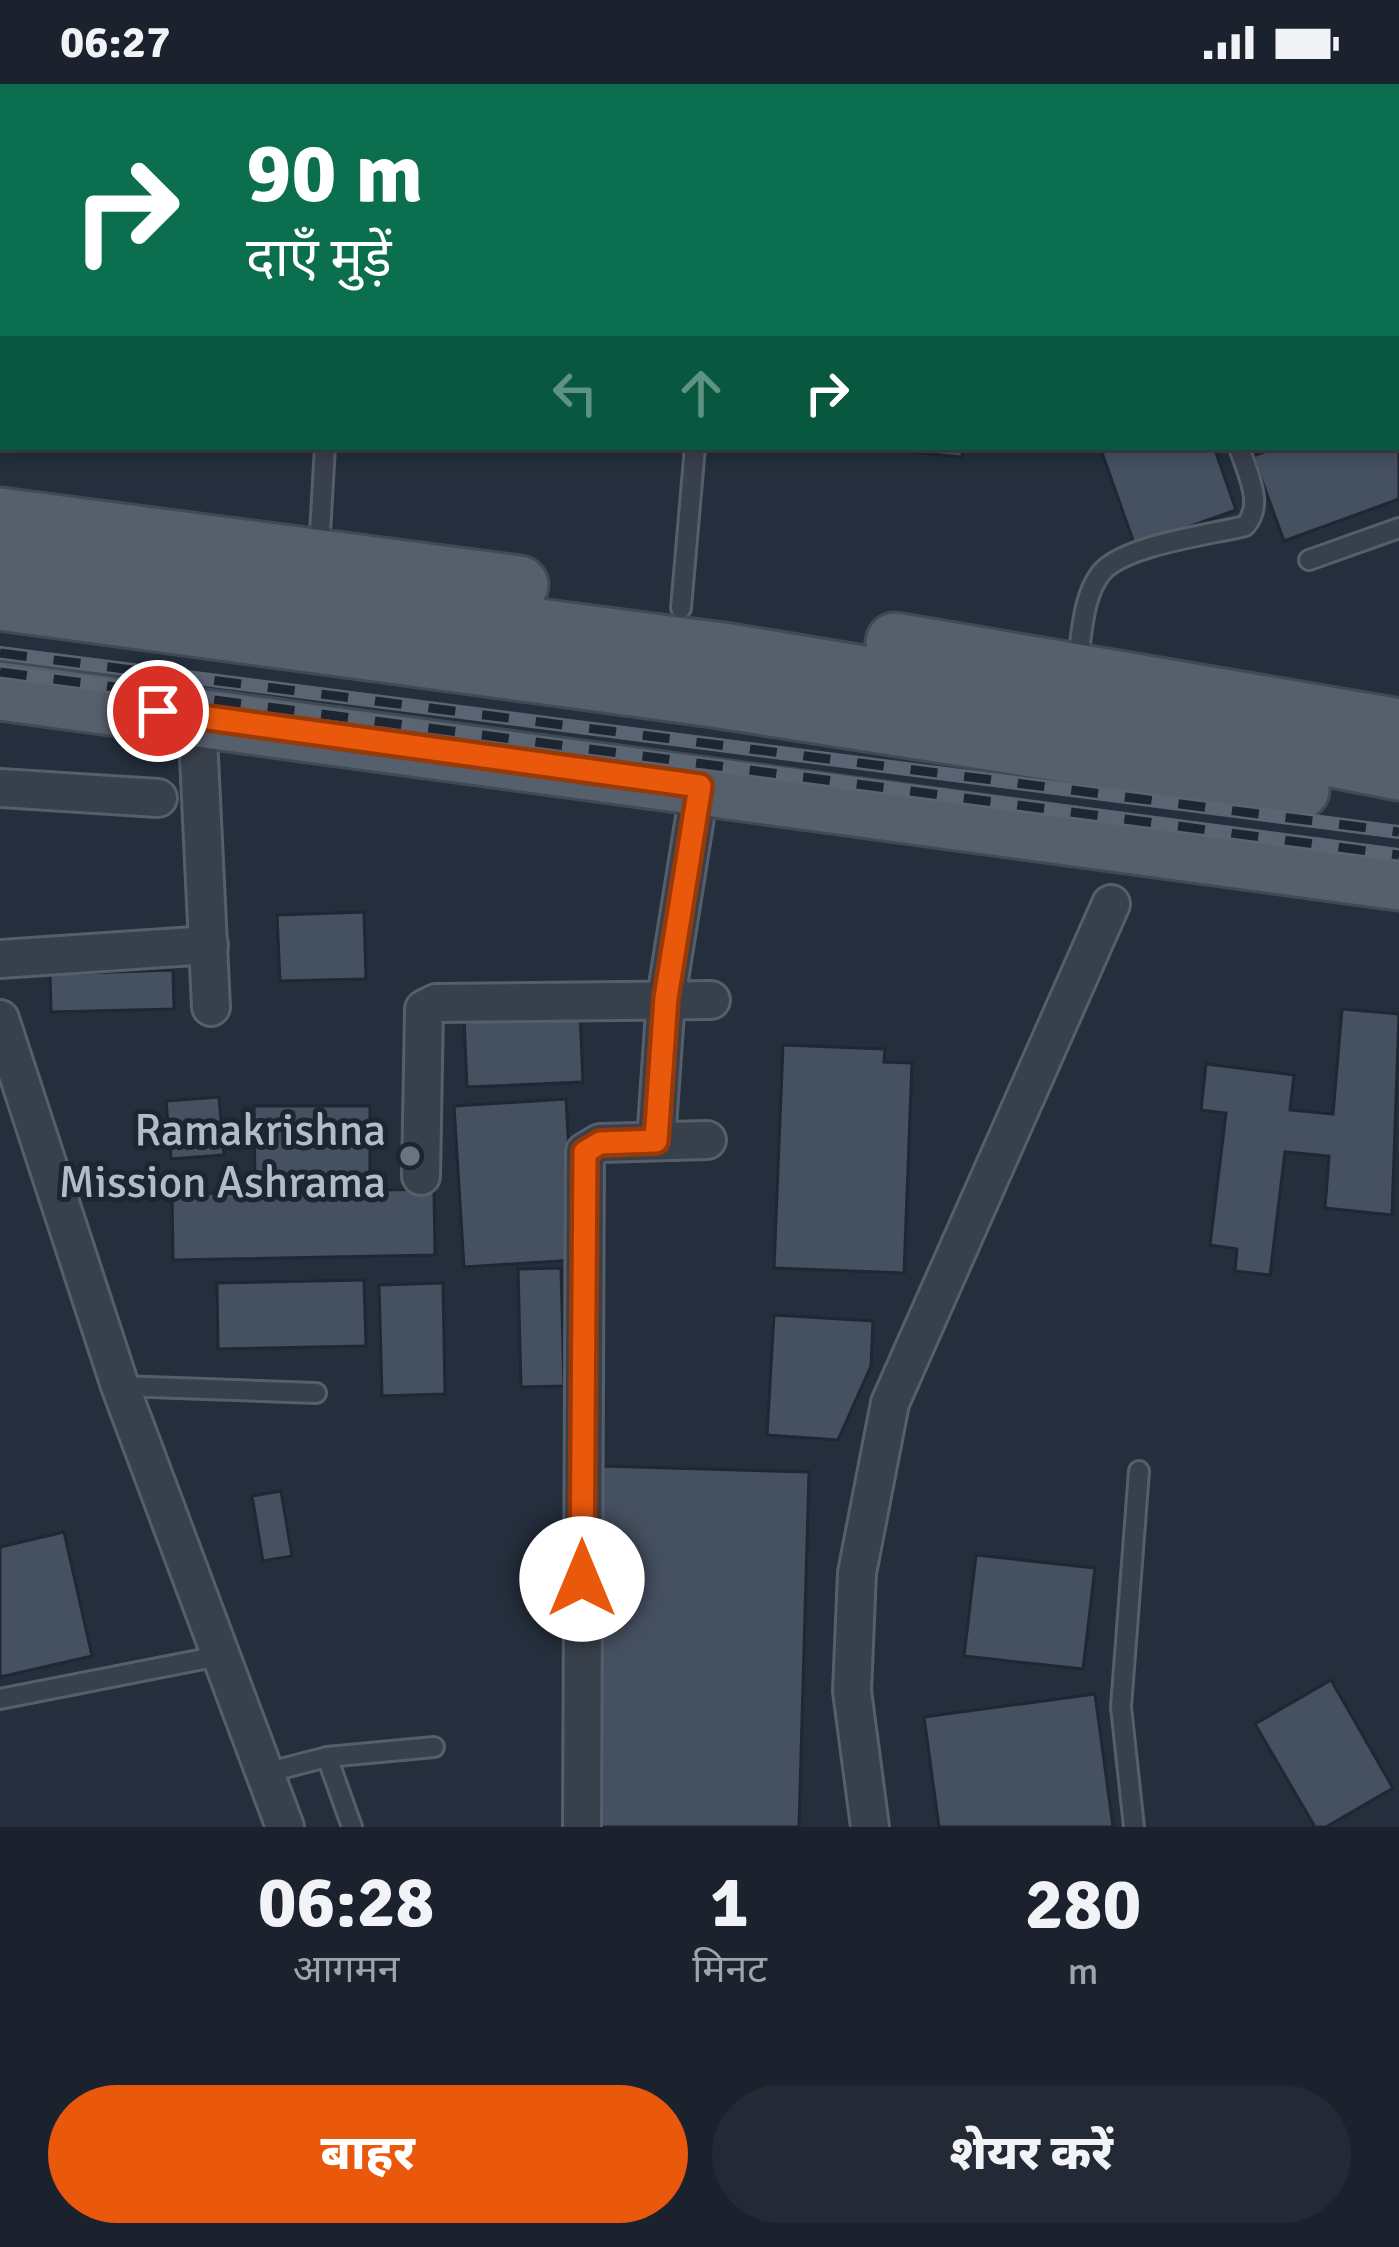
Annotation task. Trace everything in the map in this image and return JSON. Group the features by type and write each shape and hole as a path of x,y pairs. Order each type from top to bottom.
{"main road":[{"path":"0,517 681,608 1077,670 1399,728"},
{"path":"0,558 730,653 1160,724 1399,771"},
{"path":"0,601 714,698 1399,807"},
{"path":"0,691 1085,842 1399,881"}],"street":[{"path":"197,716 211,1006"},
{"path":"656,1141 666,998 700,786"},
{"path":"0,788 158,798"},
{"path":"870,1827 852,1691 856,1597 890,1403 1111,904"},
{"path":"0,958 209,945"},
{"path":"422,1176 420,1022 424,1009 436,1003 710,1000"},
{"path":"0,1018 120,1386 285,1827"},
{"path":"582,1827 585,1152 600,1143 707,1140"}],"lane":[{"path":"319,556 326,450"},
{"path":"681,608 695,450"},
{"path":"1077,670 1088,600 1100,574 1121,557 1245,526 1252,518 1256,503 1240,450"},
{"path":"1309,560 1399,527"},
{"path":"120,1386 316,1393"},
{"path":"1135,1827 1121,1707 1139,1471"},
{"path":"0,1699 219,1656"},
{"path":"265,1773 327,1757 434,1747"},
{"path":"327,1757 352,1827"}],"building":[{"path":"889,450 963,450 962,457"},
{"path":"1101,450 1215,450 1236,510 1135,546"},
{"path":"1269,450 1399,450 1399,499 1284,541 1253,456"},
{"path":"364,912 366,979 280,981 277,915"},
{"path":"173,970 174,1009 51,1012 50,974"},
{"path":"1342,1009 1399,1014 1392,1215 1325,1208 1329,1156 1285,1152 1270,1275 1235,1271 1237,1249 1210,1245 1226,1113 1201,1110 1206,1064 1294,1075 1290,1110 1333,1114"},
{"path":"580,1013 583,1082 467,1087 464,1018"},
{"path":"783,1045 885,1049 884,1062 912,1063 904,1273 774,1268"},
{"path":"219,1097 224,1155 171,1159 166,1101"},
{"path":"566,1099 575,1260 464,1267 454,1106"},
{"path":"254,1106 370,1106 370,1186 255,1186"},
{"path":"434,1189 435,1255 173,1260 172,1194"},
{"path":"561,1268 564,1386 521,1387 518,1269"},
{"path":"364,1280 366,1346 218,1349 217,1283"},
{"path":"443,1283 445,1394 382,1396 379,1285"},
{"path":"774,1315 873,1321 871,1366 838,1440 767,1435"},
{"path":"601,1466 809,1472 799,1827 591,1827"},
{"path":"281,1491 292,1556 263,1561 252,1496"},
{"path":"64,1532 92,1656 0,1677 0,1547"},
{"path":"976,1555 1095,1568 1083,1669 964,1656"},
{"path":"1331,1680 1393,1788 1326,1827 1315,1827 1255,1724"},
{"path":"1095,1694 1113,1827 939,1827 924,1717"}],"railway":[{"path":"0,653 1399,832"},
{"path":"0,672 1399,855"}],"place":[{"name":"Ramakrishna Mission Ashrama","path":"410,1156"}],"route":[{"path":"158,711 700,786 666,998 656,1141 600,1143 585,1152 582,1579"}]}
